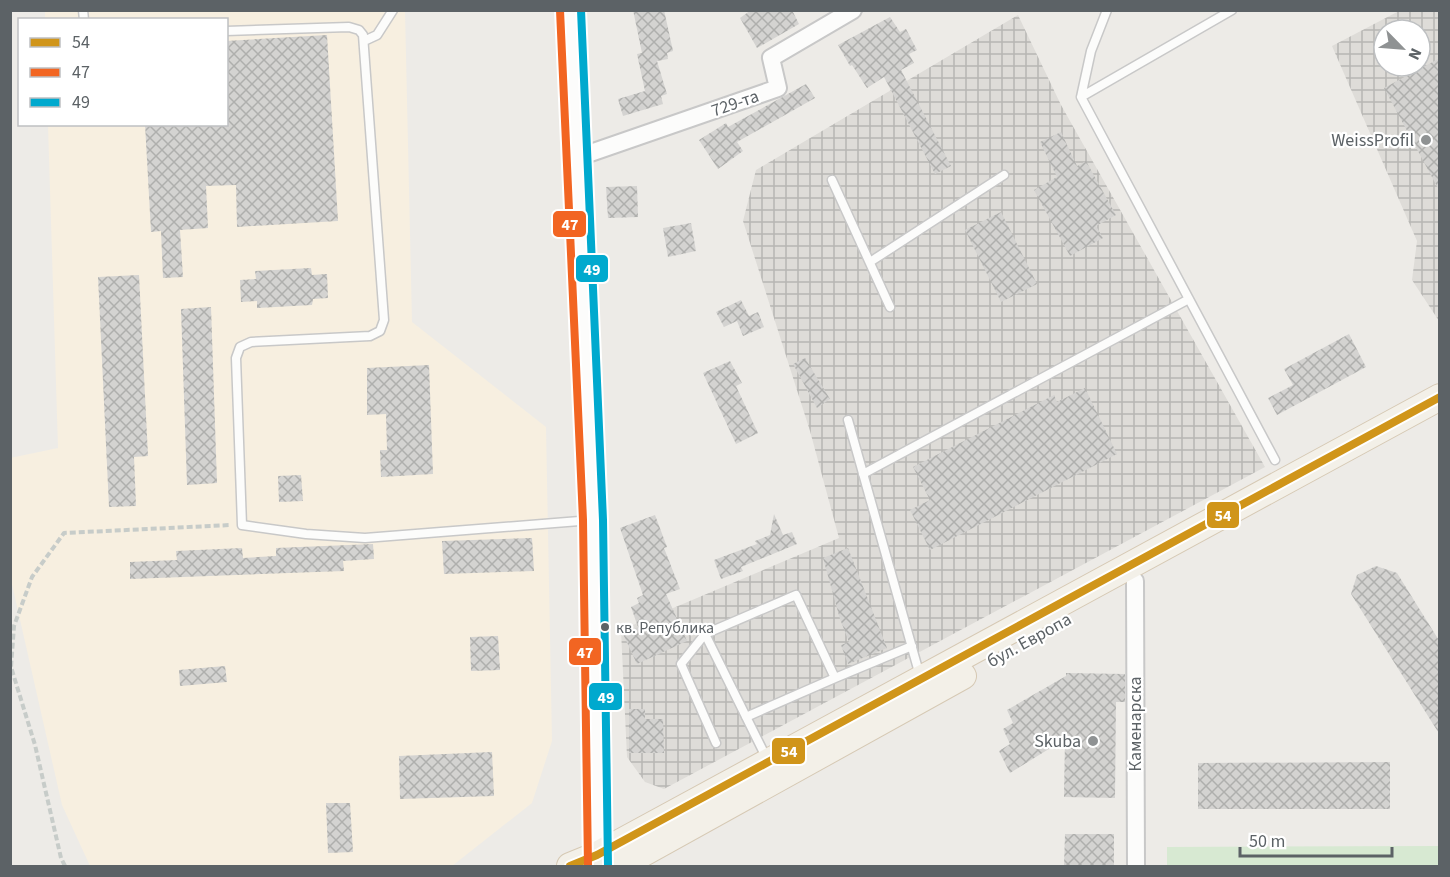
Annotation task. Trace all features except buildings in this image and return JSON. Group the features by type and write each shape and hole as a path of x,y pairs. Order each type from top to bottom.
{"main road":[{"name":"бул. Европа","path":"570,867 598,861 768,762 1440,397"},
{"name":"бул. Европа","path":"620,867 1135,581 1440,415"}],"street":[{"path":"570,10 593,520 598,861"},
{"name":"729-та","path":"576,158 778,88 771,58 852,11"},
{"name":"Каменарска","path":"1135,581 1136,867"}],"lane":[{"path":"364,41 377,35 393,10"},
{"path":"1107,10 1091,51 1081,97 1275,460"},
{"path":"1081,97 1232,10"},
{"path":"228,31 349,27 359,30 364,41 383,326 375,335 370,336 251,342 240,347 236,358 242,525 306,534 365,538 593,520"},
{"path":"870,262 1004,175"},
{"path":"832,180 890,307"},
{"path":"862,474 1189,299"},
{"path":"848,420 921,679"},
{"path":"716,743 681,664 705,634 796,595 835,678"},
{"path":"705,634 768,762"},
{"path":"746,717 912,646"}],"path":[{"path":"65,867 35,745 10,667 14,626 32,577 64,533 242,525"},
{"path":"10,619 14,626"}],"shaded area":[{"path":"45,11 405,11 412,322 546,427 552,741 532,803 452,866 90,866 62,805 11,580 10,458 58,448 48,126 228,126 228,18 45,18"},
{"path":"1399,11 1439,11 1439,321 1412,280 1417,241 1332,46 1372,25 1372,78 1432,78 1432,18 1386,18"},
{"path":"1018,15 1061,105 1265,467 664,789 645,782 627,757 621,630 839,538 810,431 743,221 756,170"}],"green space":[{"path":"1439,846 1439,866 1167,866 1167,847"}],"transit line":[{"name":"47","path":"560,10 583,520 588,866"},
{"name":"49","path":"581,10 603,520 608,866"},
{"name":"54","path":"570,866 597,855 1440,397"}],"place":[{"name":"WeissProfil","path":"1426,140"},
{"name":"кв. Република","path":"605,627"},
{"name":"Skuba","path":"1093,741"}]}
